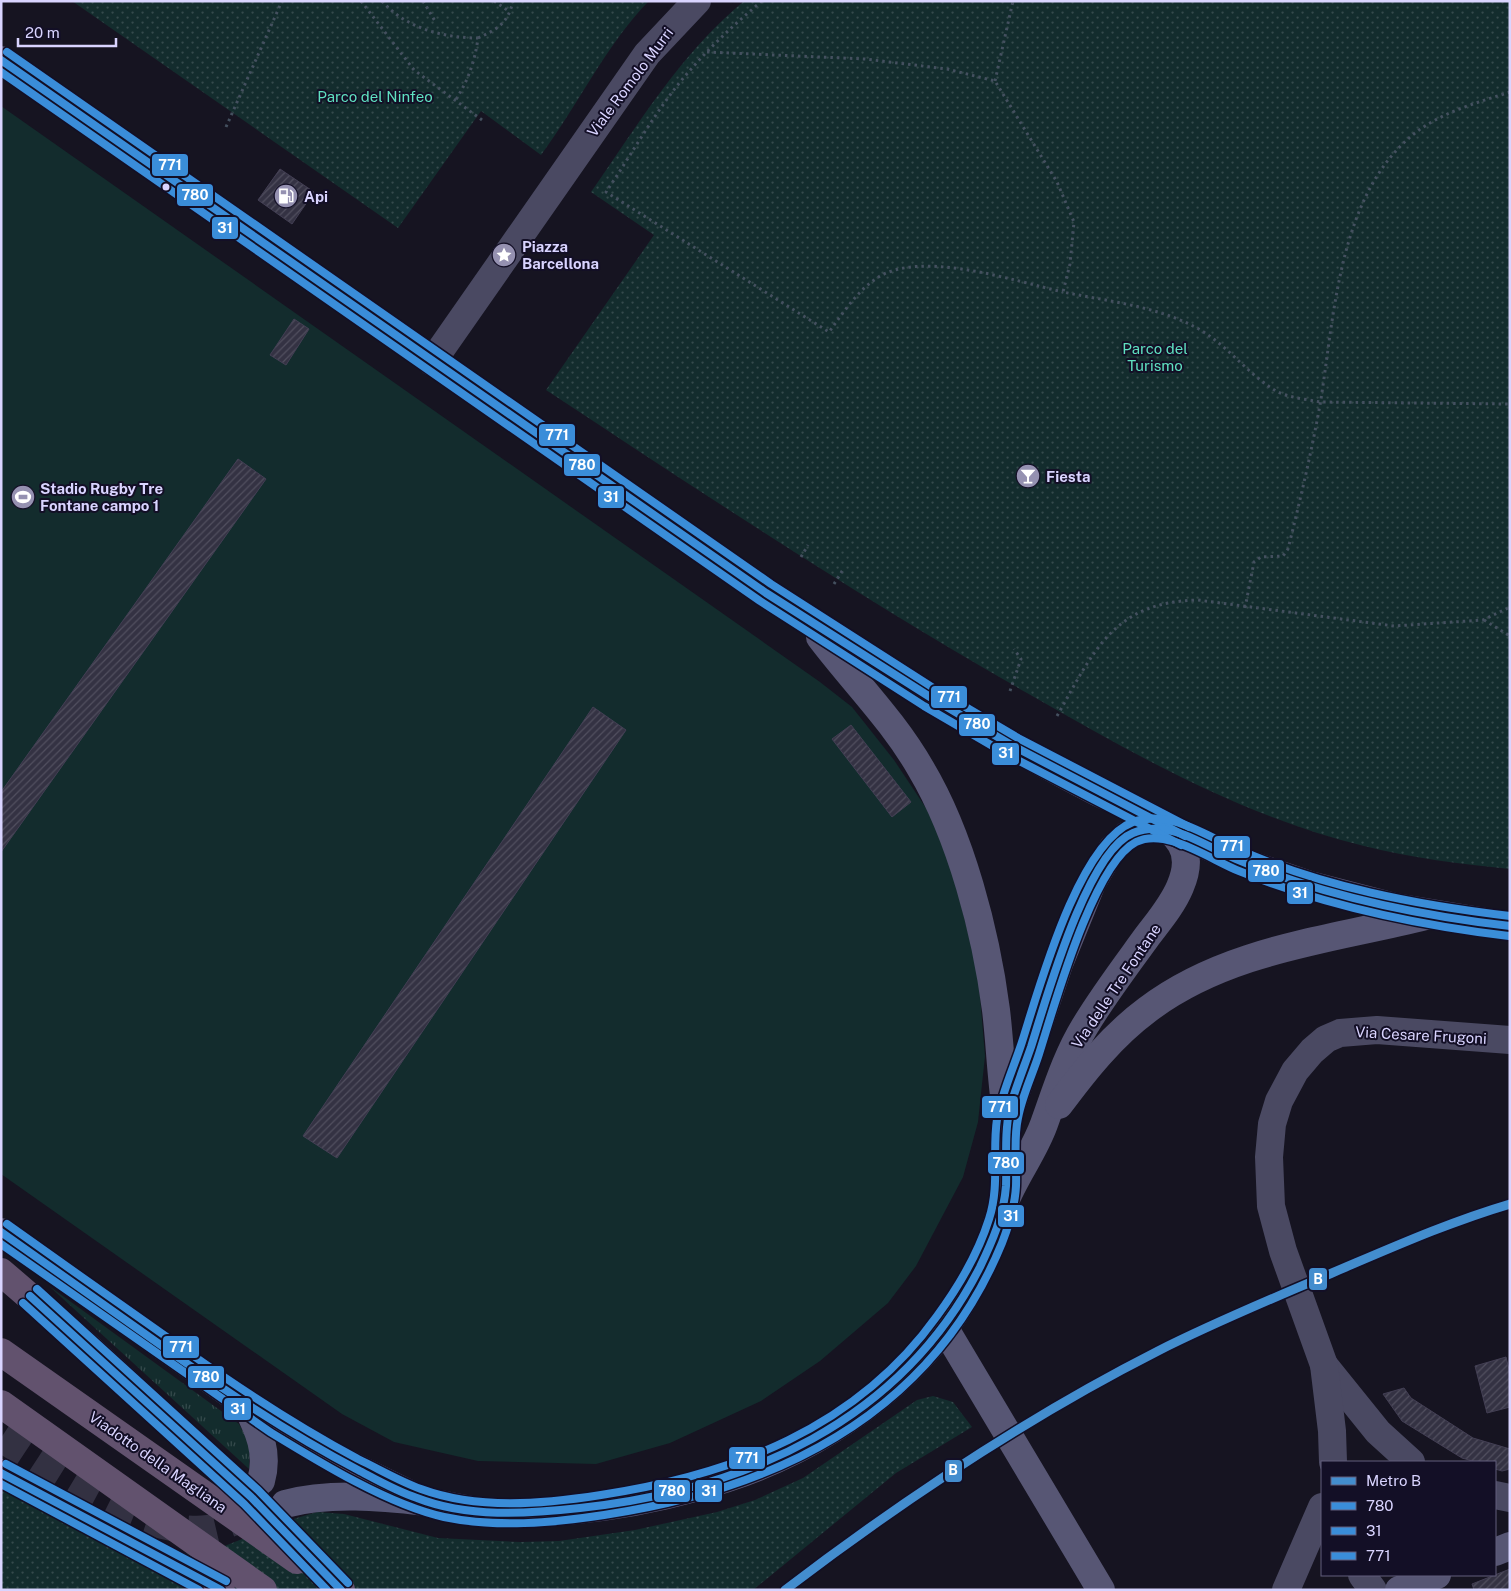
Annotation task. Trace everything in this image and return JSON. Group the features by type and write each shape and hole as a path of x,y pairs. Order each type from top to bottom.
{"highway":[{"path":"1,1272 88,1347 251,1497 340,1590"},
{"name":"Viadotto della Magliana","path":"1,1352 340,1590"},
{"path":"1,1404 263,1590"},
{"path":"1,1473 221,1590"}],"main road":[{"name":"Via delle Tre Fontane","path":"1,60 687,540 809,622 996,735 1168,828 1178,839 1185,854 1186,868 1182,883 1168,907 1085,1025 1064,1069 1043,1126 1004,1202 981,1264 944,1327 904,1373 852,1415 822,1435 786,1455 726,1479 645,1498 573,1509 525,1512 482,1511 427,1502"},
{"path":"809,622 895,728 922,770 946,820 962,864 989,968 1007,1119"},
{"name":"Via delle Tre Fontane","path":"1004,1202 1007,1119 1059,964 1092,883 1120,839 1138,831 1168,828"},
{"path":"1168,828 1237,860 1310,885 1379,904 1510,926"},
{"path":"1043,1126 1089,1066 1125,1028 1147,1009 1195,980 1224,966 1255,955 1435,914"},
{"path":"1,1232 246,1405 328,1454 427,1502"},
{"path":"944,1327 1101,1590"},
{"path":"246,1405 262,1437 264,1462 261,1481"},
{"path":"285,1504 336,1497 427,1502"},
{"path":"1496,1552 1510,1546"},
{"path":"1399,1590 1434,1576"}],"street":[{"name":"Viale Romolo Murri","path":"432,362 647,54 697,1"},
{"name":"Via Cesare Frugoni","path":"1324,1365 1283,1251 1271,1206 1268,1172 1272,1124 1285,1087 1312,1051 1326,1039 1340,1033 1377,1030 1510,1040"},
{"path":"1324,1365 1332,1431 1333,1461"},
{"path":"1324,1365 1378,1432 1409,1461"},
{"path":"1496,1495 1510,1498"},
{"path":"1286,1590 1321,1509"},
{"path":"1363,1576 1373,1590"}],"path":[{"path":"226,127 282,1"},
{"path":"361,1 414,70 482,120"},
{"path":"382,1 390,11 417,27 464,38 478,38 498,29 510,12 513,1"},
{"path":"423,1 435,21"},
{"path":"494,1 510,12"},
{"path":"762,1 733,25 692,68 658,113 606,192 829,332 861,291 878,277 899,268 916,265 937,265 1160,314 1195,327 1222,345 1276,391 1320,402 1510,404"},
{"path":"1013,1 995,80 1057,182 1074,222 1072,257 1063,292"},
{"path":"455,102 464,89 475,60 478,38"},
{"path":"707,52 865,59 947,69 995,80"},
{"path":"1245,608 1254,562 1261,557 1283,556 1288,549 1308,469 1320,402 1327,346 1346,246 1358,212 1387,162 1419,131 1454,111 1510,92"},
{"path":"801,557 808,545"},
{"path":"834,584 844,568"},
{"path":"1057,716 1097,647 1132,616 1150,606 1175,600 1198,600 1245,608 1394,626 1464,623 1483,620 1510,607"},
{"path":"1483,620 1510,636"},
{"path":"1010,691 1021,658 1014,650"}],"green space":[{"name":"Parco del Ninfeo","path":"72,1 649,1 619,36 541,155 481,111 398,228"},
{"name":"Parco del Turismo","path":"744,1 1510,1 1510,869 1400,854 1319,834 1233,801 1190,782 1067,716 904,621 546,390 654,235 591,192 643,116 680,67 721,22"},
{"path":"1,106 820,682 852,707 894,760 932,817 954,877 978,972 985,1056 978,1122 963,1177 916,1266 888,1303 820,1361 761,1401 670,1443 596,1464 478,1461 394,1442 342,1414 1,1174"},
{"path":"49,1286 239,1424 250,1445 249,1469"},
{"path":"933,1396 953,1402 972,1427 896,1473 753,1590 1,1590 1,1485 173,1556 222,1547 290,1520 317,1512 344,1514 438,1538 520,1542 559,1541 635,1530 717,1512 755,1500 803,1478 917,1400"}],"building":[{"name":"Api","path":"280,169 314,192 292,224 258,200"},
{"path":"294,319 309,329 286,365 270,355"},
{"path":"238,459 266,479 1,852 1,792"},
{"path":"593,707 626,730 337,1158 303,1136"},
{"path":"851,725 911,802 892,817 832,739"},
{"path":"1506,1357 1510,1374 1510,1407 1487,1413 1475,1366"},
{"path":"1404,1388 1411,1398 1473,1438 1510,1449 1510,1469 1502,1471 1496,1469 1496,1461 1472,1461 1462,1458 1402,1421 1383,1394"},
{"path":"1510,1569 1510,1590 1474,1590 1472,1584"}],"tunnel":[{"path":"1,1438 100,1500 155,1523 182,1529 208,1529 258,1512"}],"metro line":[{"name":"B","path":"785,1590 920,1492 1013,1432 1109,1377 1179,1340 1266,1301 1420,1236 1510,1204"}],"transit line":[{"name":"771","path":"7,52 771,584 935,689 1018,738 1189,827"},
{"name":"780","path":"1,60 766,593 930,697 1013,746 1185,836"},
{"name":"31","path":"1,72 760,601 924,706 1008,755 1181,845"},
{"name":"771","path":"7,1224 271,1408 336,1447 413,1486 443,1496 465,1500 511,1503 556,1501 650,1486 698,1474 744,1459 789,1440 830,1417 869,1388 905,1355 937,1316 967,1269 989,1219 994,1194 996,1131 999,1109 1050,955 1078,887 1095,858 1113,835 1133,822 1147,819 1173,821 1270,862 1337,884 1405,900 1510,916"},
{"name":"780","path":"1,1232 245,1403 289,1431 372,1478 402,1492 456,1509 497,1513 560,1510 641,1499 701,1485 758,1465 812,1439 862,1407 907,1368 947,1321 980,1267 1000,1218 1006,1186 1006,1137 1010,1107 1070,929 1084,896 1100,867 1116,845 1133,833 1146,829 1173,831 1269,872 1336,894 1405,910 1510,926"},
{"name":"31","path":"1,1244 270,1432 355,1481 400,1503 444,1517 504,1523 584,1518 668,1503 729,1486 787,1463 842,1433 891,1397 935,1354 972,1303 1002,1243 1011,1215 1015,1193 1016,1135 1020,1110 1065,972 1090,906 1105,878 1120,855 1136,842 1148,838 1174,842 1239,871 1338,904 1406,920 1509,936"},
{"name":"771","path":"37,1289 258,1490 348,1583"},
{"name":"780","path":"30,1296 251,1497 341,1590"},
{"name":"31","path":"23,1303 244,1504 327,1590"},
{"name":"771","path":"6,1464 226,1581"},
{"name":"780","path":"1,1473 221,1590"},
{"name":"31","path":"1,1484 199,1590"}],"place":[{"name":"Api","path":"286,196"},
{"name":"Piazza Barcellona","path":"504,255"},
{"name":"Fiesta","path":"1028,476"},
{"name":"Stadio Rugby Tre Fontane campo 1","path":"23,497"}]}
